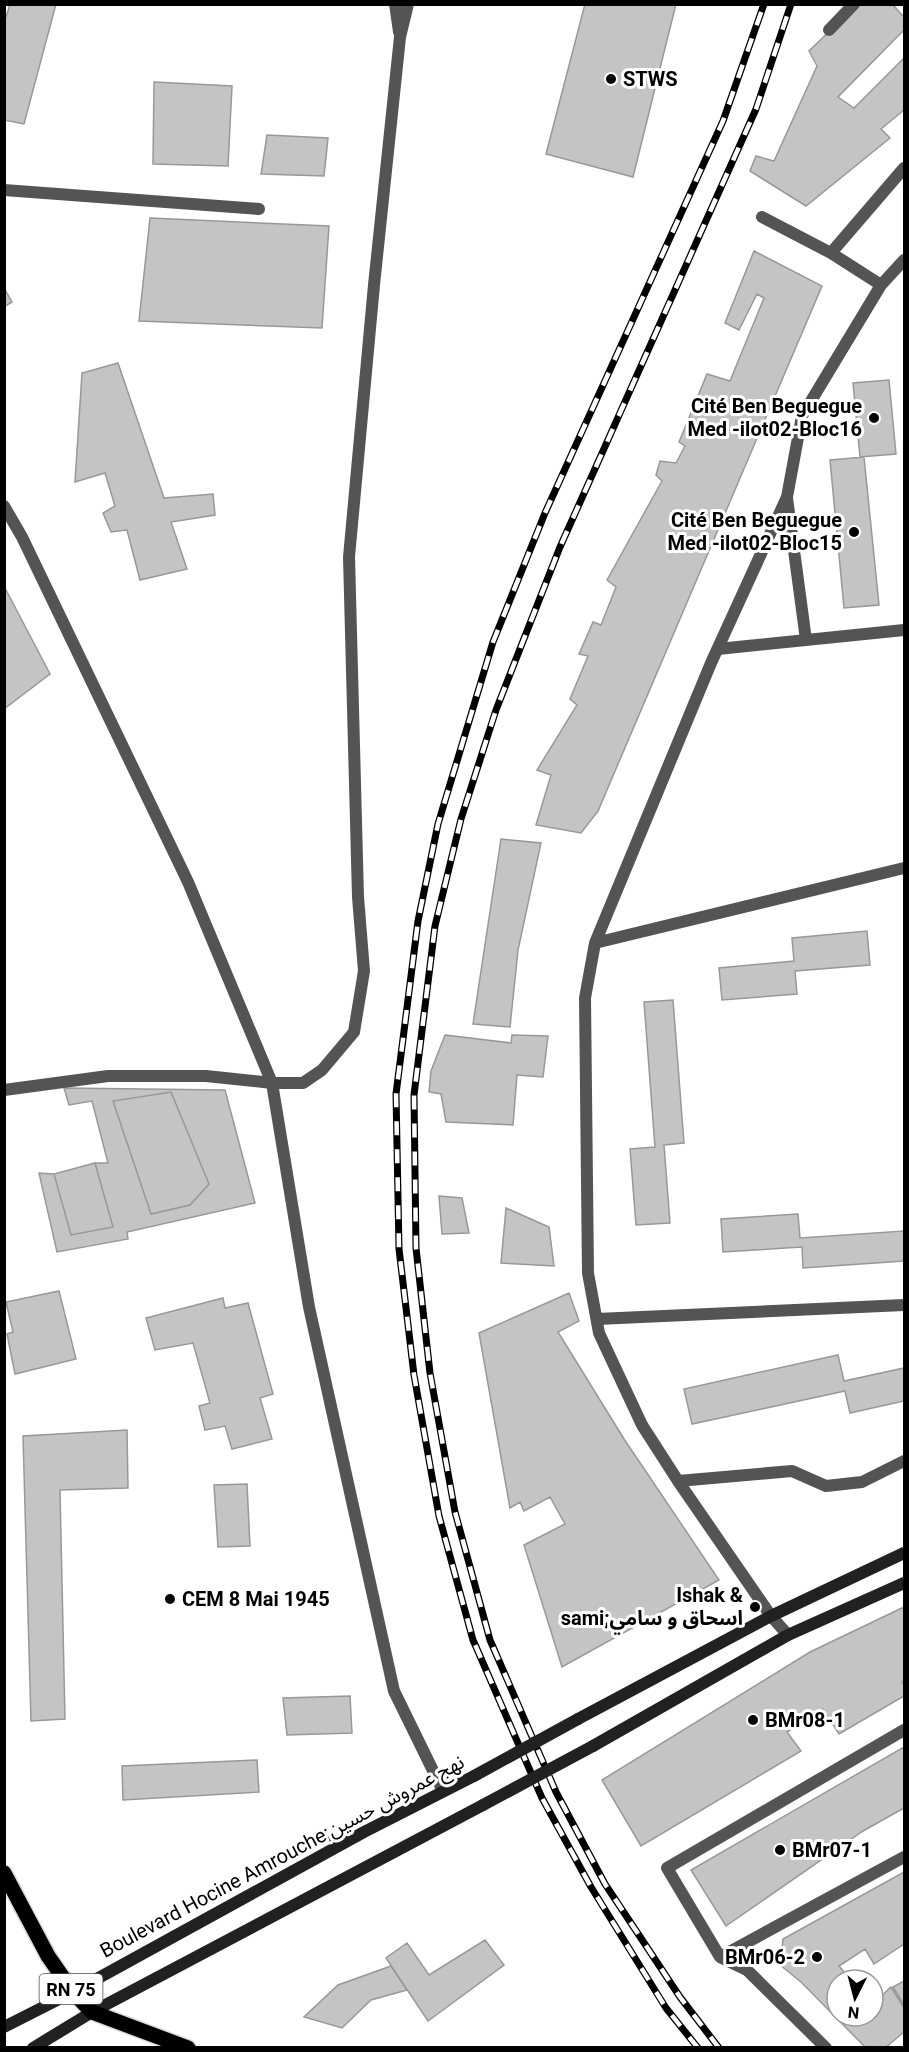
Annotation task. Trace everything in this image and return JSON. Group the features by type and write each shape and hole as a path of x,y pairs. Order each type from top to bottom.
{"main road":[{"name":"Boulevard Hocine Amrouche;نهج عمروش حسين","path":"4,2027 73,1992 364,1832 474,1776 771,1616 904,1553"},
{"path":"33,2048 92,2012 593,1746 788,1635 904,1582"},
{"name":"RN 75","path":"4,1873 48,1956 73,1992 92,2012 188,2048"}],"street":[{"path":"394,4 400,37"},
{"path":"4,1089 108,1076 206,1076 272,1083 303,1083 322,1070 354,1032 364,971 358,897 349,557 400,37 408,4"},
{"path":"829,30 854,4"},
{"path":"831,253 904,168"},
{"path":"4,190 259,210"},
{"path":"762,217 831,253 881,285"},
{"path":"788,1635 771,1616 642,1425 599,1333 588,1273 585,998 595,943 718,649 787,497 802,416 881,285 904,260"},
{"path":"787,497 806,640"},
{"path":"4,506 22,537 188,882 272,1083 309,1307 394,1691 443,1791"},
{"path":"718,649 904,630"},
{"path":"595,943 904,868"},
{"path":"597,1319 904,1305"},
{"path":"678,1481 792,1472 826,1485 862,1482 904,1461"},
{"path":"826,2048 747,1970 720,1957 667,1868 904,1730"},
{"path":"720,1957 904,1857"}],"building":[{"path":"10,4 56,4 24,124 4,120 4,24"},
{"name":"STWS","path":"585,4 676,4 633,177 546,154"},
{"path":"858,4 892,4 904,17 904,30 838,97 854,108 904,58 904,110 881,129 890,138 806,206 750,171 756,156 774,161 817,66 809,51"},
{"path":"154,82 232,86 228,166 153,164"},
{"path":"267,135 328,138 324,176 261,174"},
{"path":"150,218 329,226 322,328 139,321"},
{"path":"754,251 822,286 598,811 581,833 536,825 551,775 537,770 577,705 570,699 588,656 579,654 593,622 601,625 616,587 607,580 662,481 656,475 660,461 676,463 685,446 679,442 707,374 730,381 764,298 757,294 739,330 725,323"},
{"path":"4,288 12,302 4,307"},
{"path":"118,363 164,498 213,494 215,515 171,522 187,569 140,580 127,530 111,532 103,513 115,506 105,473 75,482 82,373"},
{"name":"Cité Ben Beguegue Med -ilot02-Bloc16","path":"889,380 896,454 860,457 853,383"},
{"name":"Cité Ben Beguegue Med -ilot02-Bloc15","path":"864,457 879,605 844,608 830,460"},
{"path":"4,586 50,674 4,709"},
{"path":"501,839 541,843 518,950 510,1027 473,1024"},
{"path":"867,931 870,965 795,971 797,994 722,1000 719,968 794,961 792,938"},
{"path":"673,1000 684,1143 664,1145 670,1223 636,1225 630,1149 655,1147 644,1002"},
{"path":"445,1035 511,1043 512,1035 548,1036 543,1077 517,1075 513,1125 446,1122 441,1094 429,1092 431,1071"},
{"path":"64,1088 225,1090 255,1203 127,1232 128,1239 57,1252 39,1173 54,1174 95,1163 108,1163 92,1101 69,1105"},
{"path":"171,1092 209,1184 190,1205 151,1214 113,1101"},
{"path":"95,1163 113,1227 71,1235 54,1174"},
{"path":"439,1196 462,1198 469,1233 442,1234"},
{"path":"506,1208 549,1227 554,1266 501,1263"},
{"path":"798,1214 800,1238 904,1231 904,1261 803,1268 802,1247 723,1252 721,1219"},
{"path":"59,1291 76,1359 15,1374 7,1334 13,1332 6,1302"},
{"path":"569,1293 579,1321 558,1332 624,1439 719,1580 562,1667 524,1545 565,1524 550,1497 524,1511 520,1502 510,1508 479,1333"},
{"path":"223,1298 225,1308 248,1303 273,1394 260,1398 272,1439 232,1449 225,1426 205,1430 199,1406 210,1403 193,1343 155,1350 146,1318"},
{"path":"838,1355 844,1381 904,1368 904,1401 850,1413 845,1391 692,1424 684,1389"},
{"path":"127,1430 128,1488 60,1490 65,1719 31,1721 23,1436"},
{"path":"247,1484 250,1546 218,1547 214,1485"},
{"name":"BMr08-1","path":"904,1607 904,1681 902,1682 904,1696 839,1734 823,1709 787,1732 801,1751 641,1846 602,1780 810,1652"},
{"path":"350,1696 352,1733 287,1735 283,1698"},
{"name":"BMr07-1","path":"904,1747 904,1808 863,1831 726,1926 691,1870"},
{"path":"257,1760 259,1792 123,1800 122,1766"},
{"name":"BMr06-2","path":"904,1872 904,1944 874,1964 865,1949 839,1966 841,1968 825,1968 825,2006 780,1965 783,1939"},
{"path":"485,1940 504,1965 428,2021 386,1958 407,1943 429,1975"},
{"path":"391,1966 407,1990 371,2000 342,2028 304,2017 338,1985"},
{"path":"904,1981 904,2005 893,1987"},
{"name":"BMr06-2","path":"891,1987 904,2008 904,2032 885,2048 866,2048 846,2028 885,2028 885,1993"}],"railway":[{"path":"698,2048 666,2008 591,1887 542,1798 473,1640 439,1516 414,1375 399,1249 396,1094 418,921 438,824 493,642 545,513 723,121 764,4"},
{"path":"719,2048 680,1997 605,1884 556,1792 490,1640 455,1512 430,1373 416,1248 414,1095 435,926 461,819 496,710 560,547 756,109 791,4"}],"place":[{"name":"STWS","path":"611,79"},
{"name":"Cité Ben Beguegue Med -ilot02-Bloc16","path":"874,418"},
{"name":"Cité Ben Beguegue Med -ilot02-Bloc15","path":"854,532"},
{"name":"CEM 8 Mai 1945","path":"170,1599"},
{"name":"Ishak & sami;اسحاق و سامي","path":"755,1607"},
{"name":"BMr08-1","path":"753,1720"},
{"name":"BMr07-1","path":"780,1850"},
{"name":"BMr06-2","path":"817,1957"}]}
